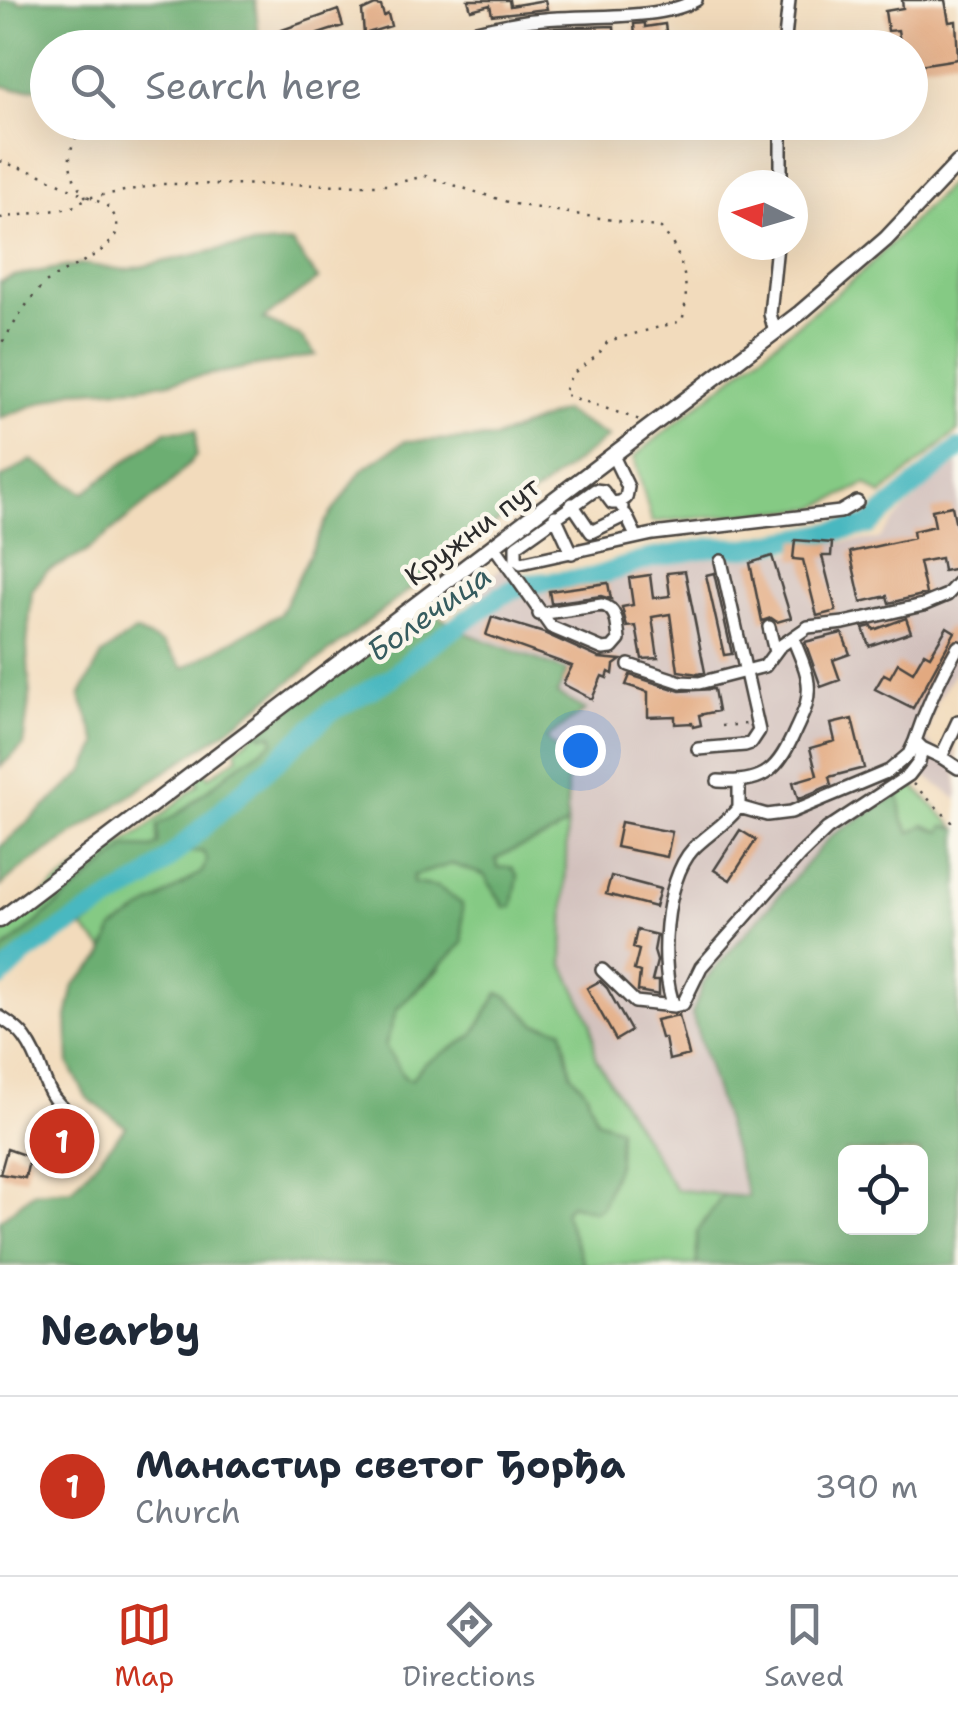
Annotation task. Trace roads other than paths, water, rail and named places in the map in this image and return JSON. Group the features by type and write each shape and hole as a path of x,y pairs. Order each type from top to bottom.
{"main road":[{"name":"Кружни пут","path":"0,920 775,332 868,256 958,163"}],"street":[{"path":"482,30 576,15 662,12 696,0"},
{"path":"786,30 789,0"},
{"path":"781,140 781,170"},
{"path":"775,260 770,314 775,332"},
{"path":"612,456 628,488 626,498 612,503 603,491 596,490 514,549 516,560 520,563 572,553 636,536 840,512 858,502"},
{"path":"620,502 636,536"},
{"path":"572,504 590,532 626,515"},
{"path":"555,516 572,553"},
{"path":"535,532 545,558"},
{"path":"494,546 540,614 561,633 603,649 612,648 619,640 615,613 609,607 540,614"},
{"path":"698,749 751,743 759,723 721,560"},
{"path":"629,665 690,684 747,671 766,666 775,652 808,627 844,623 923,604 948,595 958,582"},
{"path":"769,627 775,652"},
{"path":"718,782 739,783 778,765 808,704 808,678 793,638"},
{"path":"602,970 635,1002 683,1004 701,967 798,856 827,829 909,775 919,762 919,744 941,675 958,646"},
{"path":"940,758 958,721"},
{"path":"739,807 768,815 791,812 888,771 919,744"},
{"path":"919,744 958,768"},
{"path":"674,1006 666,975 672,888 693,850 739,807 739,783"},
{"path":"0,1017 22,1033 47,1091 68,1114 84,1123"}],"waterway":[{"name":"Болечица","path":"0,978 25,954 146,879 330,712 391,678 420,652 500,596 525,584 591,578 648,559 713,547 746,548 869,525 958,449"}],"place":[{"name":"Манастир светог Ђорђа","path":"62,1141"}]}
